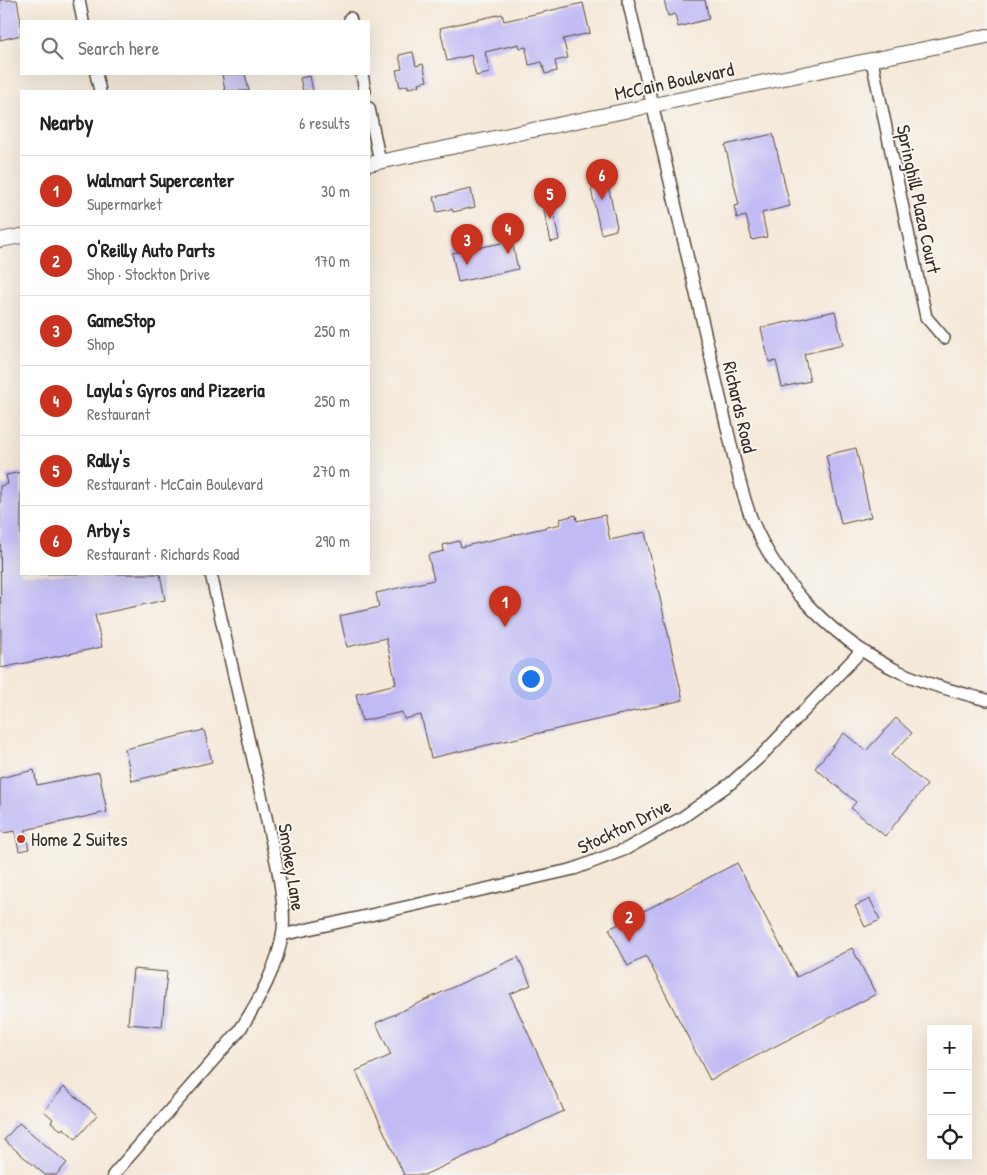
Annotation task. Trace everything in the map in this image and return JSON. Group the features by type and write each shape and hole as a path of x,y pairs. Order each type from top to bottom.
{"main road":[{"name":"McCain Boulevard","path":"374,163 987,36"},
{"path":"0,240 20,236"}],"street":[{"path":"78,0 83,20"},
{"name":"Richards Road","path":"628,0 734,458 743,495 753,521 772,557 799,595 837,632 862,650 901,672 926,682 987,700"},
{"name":"Springhill Plaza Court","path":"872,60 926,318 944,338"},
{"path":"96,75 100,90"},
{"path":"362,75 365,90"},
{"path":"370,119 374,163"},
{"name":"Smokey Lane","path":"113,1175 244,1024 266,986 282,935 283,918 276,861 211,575"},
{"name":"Stockton Drive","path":"282,935 574,870 626,849 683,818 731,783 761,756 862,650"}],"building":[{"path":"0,0 17,0 21,20 20,35 0,40"},
{"path":"664,0 705,0 709,19 678,27 675,14 668,16"},
{"path":"583,3 590,33 563,39 568,58 555,61 557,71 545,74 542,62 529,65 526,47 520,48 519,44 485,52 490,73 476,76 471,55 447,61 440,28 502,14 504,21"},
{"path":"413,52 416,66 423,64 427,81 419,83 420,86 408,88 408,85 400,87 396,70 402,69 399,55"},
{"path":"222,75 245,75 249,90 225,90"},
{"path":"310,76 313,90 303,90 300,78"},
{"path":"773,134 790,206 762,213 767,237 752,240 746,216 737,218 734,206 739,205 725,145"},
{"path":"608,185 617,227 616,230 601,234 591,189"},
{"path":"471,189 475,207 453,212 452,209 437,212 434,197"},
{"path":"552,204 559,240 551,242 543,206"},
{"path":"512,241 518,269 458,282 452,253"},
{"path":"835,311 843,345 804,354 810,381 782,387 776,361 769,362 761,328"},
{"path":"856,448 871,517 841,524 826,455"},
{"path":"20,472 20,575 160,575 165,600 95,615 102,647 1,668 0,486 8,484 6,475"},
{"path":"576,515 577,521 605,515 610,540 645,532 683,700 431,758 421,715 404,719 402,712 362,721 356,694 396,684 386,638 347,647 340,616 379,607 376,593 434,580 428,555 444,551 443,545 459,541 461,547 561,524 560,519"},
{"path":"896,718 912,733 891,755 927,785 885,836 851,808 856,802 815,768 844,733 866,751"},
{"path":"204,730 212,762 132,781 125,749"},
{"path":"34,770 37,785 99,772 107,812 25,830 29,849 19,851 15,831 3,833 0,828 0,778"},
{"path":"737,863 797,977 852,948 876,994 710,1080 646,956 628,966 609,929"},
{"path":"870,899 880,920 865,927 855,906"},
{"path":"518,957 531,985 510,994 564,1111 424,1175 404,1175 356,1071 391,1055 376,1023"},
{"path":"133,969 167,972 162,1027 128,1024"},
{"path":"64,1087 97,1115 76,1139 63,1128 61,1130 51,1122 53,1119 44,1111"},
{"path":"19,1123 67,1163 56,1175 45,1175 4,1140"}],"place":[{"name":"Arby's","path":"602,200"},
{"name":"Rally's","path":"550,219"},
{"name":"Layla's Gyros and Pizzeria","path":"508,254"},
{"name":"GameStop","path":"467,265"},
{"name":"Walmart Supercenter","path":"505,627"},
{"name":"Home 2 Suites","path":"21,839"},
{"name":"O'Reilly Auto Parts","path":"629,942"}]}
